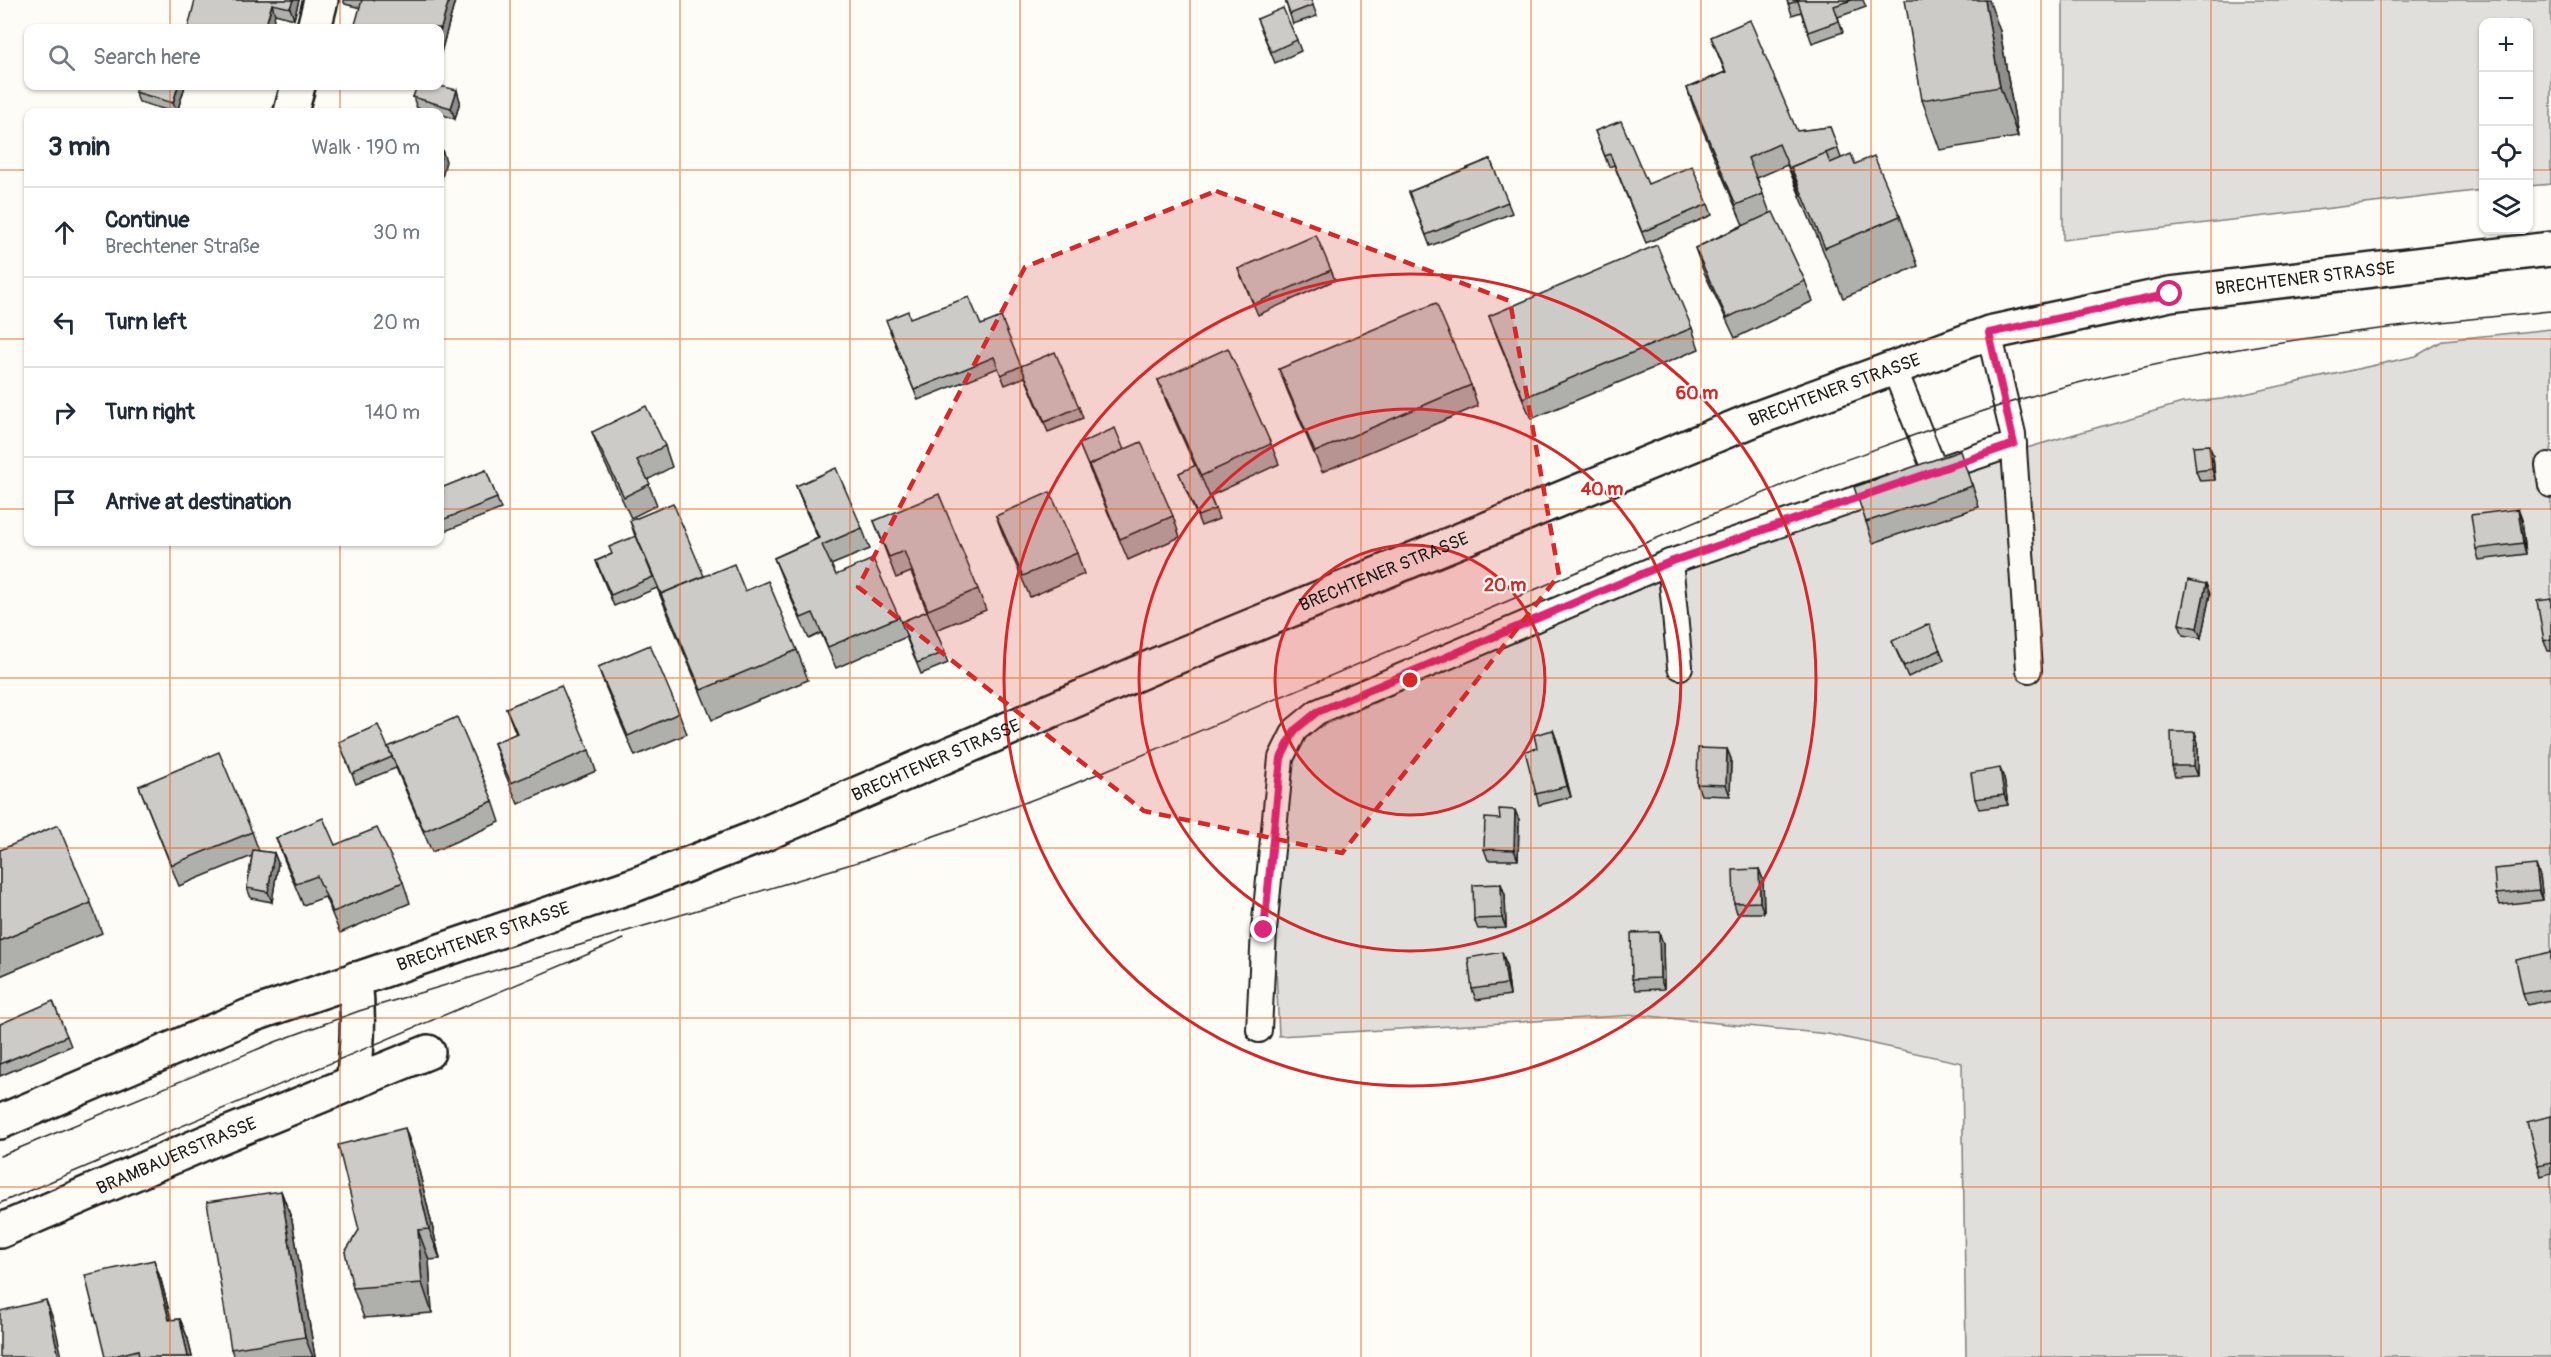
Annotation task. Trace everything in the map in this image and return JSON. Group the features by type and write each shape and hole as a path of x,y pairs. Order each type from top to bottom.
{"main road":[{"path":"315,24 321,0"},
{"path":"292,108 297,90"},
{"name":"BRECHTENER STRASSE","path":"0,1122 249,1016 637,884 755,838 1158,664 1755,419 1989,333 2170,294 2551,249"},
{"path":"353,1082 359,1011 355,979"},
{"name":"BRAMBAUERSTRASSE","path":"0,1231 428,1052"}],"lane":[{"path":"1989,333 2014,444 2029,670"},
{"path":"1894,368 1935,471"},
{"path":"1259,1030 1264,930 1281,758 1295,730 1317,712 1670,562 2014,444"},
{"path":"1670,562 1680,667"}],"highlighted area":[{"path":"1216,191 1510,301 1559,575 1342,853 1144,811 858,587 1025,267"}],"shaded area":[{"path":"2063,0 2551,0 2551,184 2533,186 2533,18 2479,18 2479,190 2063,240"},
{"path":"2551,329 2551,1357 1966,1357 1962,1063 1828,1034 1638,1015 1279,1036 1276,969 1249,964 1277,746 1687,564 1968,471 2030,447 2182,403 2222,399 2416,356 2444,340"}],"building":[{"path":"195,0 293,0 290,8 272,4 266,24 189,24"},
{"path":"362,0 449,0 442,24 355,24"},
{"path":"1285,0 1311,0 1313,5 1290,14"},
{"path":"1787,0 1852,0 1834,6 1839,21 1808,32 1798,1 1788,4"},
{"path":"1905,0 1985,0 2000,87 1922,100"},
{"path":"1283,8 1297,40 1271,52 1257,19"},
{"path":"1750,20 1797,131 1830,127 1838,148 1791,167 1801,196 1779,144 1748,158 1763,194 1736,205 1687,88 1726,72 1711,37"},
{"path":"444,87 457,90 451,108 413,97 416,90 444,90"},
{"path":"136,90 177,90 173,103 135,92"},
{"path":"1621,121 1648,184 1692,166 1708,204 1642,232 1610,154 1605,156 1595,131"},
{"path":"1826,153 1830,163 1851,154 1855,164 1874,156 1900,216 1825,248 1791,167"},
{"path":"1490,159 1508,202 1426,235 1409,192"},
{"path":"1773,212 1805,281 1727,318 1695,248"},
{"path":"1316,235 1331,270 1254,304 1238,269"},
{"path":"1657,245 1692,328 1523,398 1489,316"},
{"path":"969,297 981,325 1001,317 1021,366 1001,375 994,357 914,390 886,320 908,311 910,318"},
{"path":"1436,303 1471,385 1315,452 1279,369"},
{"path":"1228,348 1271,444 1201,476 1158,380"},
{"path":"1055,352 1079,407 1045,422 1021,366"},
{"path":"646,406 665,446 637,460 650,484 624,497 592,432"},
{"path":"1115,428 1124,450 1089,465 1092,475 1079,444"},
{"path":"1141,442 1173,516 1120,539 1089,465"},
{"path":"2209,445 2212,469 2196,471 2193,446"},
{"path":"1960,451 1972,486 1866,522 1854,487"},
{"path":"1196,465 1215,509 1198,516 1179,473"},
{"path":"836,468 862,528 822,545 836,575 873,559 899,617 828,647 813,613 801,618 774,558 819,538 796,486"},
{"path":"486,470 497,498 444,519 444,487"},
{"path":"1050,492 1077,553 1023,576 996,516"},
{"path":"939,494 978,589 928,610 904,551 889,557 874,521"},
{"path":"673,503 704,576 661,594 630,521"},
{"path":"2518,509 2523,543 2476,549 2471,515"},
{"path":"636,536 653,577 611,595 596,561 612,554 609,547"},
{"path":"734,564 745,591 768,581 797,650 701,690 661,594"},
{"path":"2188,580 2206,584 2197,628 2179,624"},
{"path":"2551,599 2551,639 2544,641 2537,601"},
{"path":"927,611 945,652 917,663 901,622"},
{"path":"1929,624 1940,650 1904,666 1892,641"},
{"path":"650,645 679,713 628,736 598,667"},
{"path":"561,685 589,750 511,783 494,743 517,733 506,708"},
{"path":"457,717 493,801 424,831 388,747"},
{"path":"378,725 392,757 352,774 339,742"},
{"path":"1553,730 1567,786 1536,794 1525,751 1537,748 1534,735"},
{"path":"2171,732 2195,732 2194,766 2172,766"},
{"path":"1698,748 1727,749 1726,785 1697,784"},
{"path":"219,752 252,832 171,865 139,786"},
{"path":"2000,768 2004,795 1975,799 1971,773"},
{"path":"1499,809 1515,810 1514,850 1484,849 1485,818 1500,819"},
{"path":"323,818 335,845 377,828 403,882 333,912 317,876 296,884 276,838"},
{"path":"58,825 91,903 0,941 0,850"},
{"path":"253,850 274,853 268,892 247,888"},
{"path":"2536,865 2539,890 2496,894 2494,869"},
{"path":"1759,869 1760,902 1734,903 1733,870"},
{"path":"1501,884 1502,918 1474,919 1473,885"},
{"path":"1659,932 1660,978 1632,979 1631,933"},
{"path":"1502,952 1507,984 1472,989 1468,958"},
{"path":"2551,952 2551,989 2523,994 2516,960"},
{"path":"53,1001 67,1036 0,1064 0,1024"},
{"path":"2551,1116 2551,1162 2538,1165 2527,1122"},
{"path":"405,1128 429,1229 418,1230 422,1283 353,1288 345,1252 359,1230 338,1145"},
{"path":"281,1191 305,1337 231,1349 207,1202"},
{"path":"154,1260 169,1320 180,1319 188,1357 139,1357 138,1350 105,1357 85,1275"},
{"path":"46,1300 59,1357 0,1357 0,1311"}],"tram line":[{"path":"0,1156 275,1042 359,1011 868,859 1069,786 1828,466 1981,412 2074,384 2192,357 2371,330 2551,311"},
{"path":"0,1203 624,939"}],"route":[{"path":"1264,930 1281,758 1295,730 1317,712 1670,562 2014,444 1989,333 2170,294"}]}
